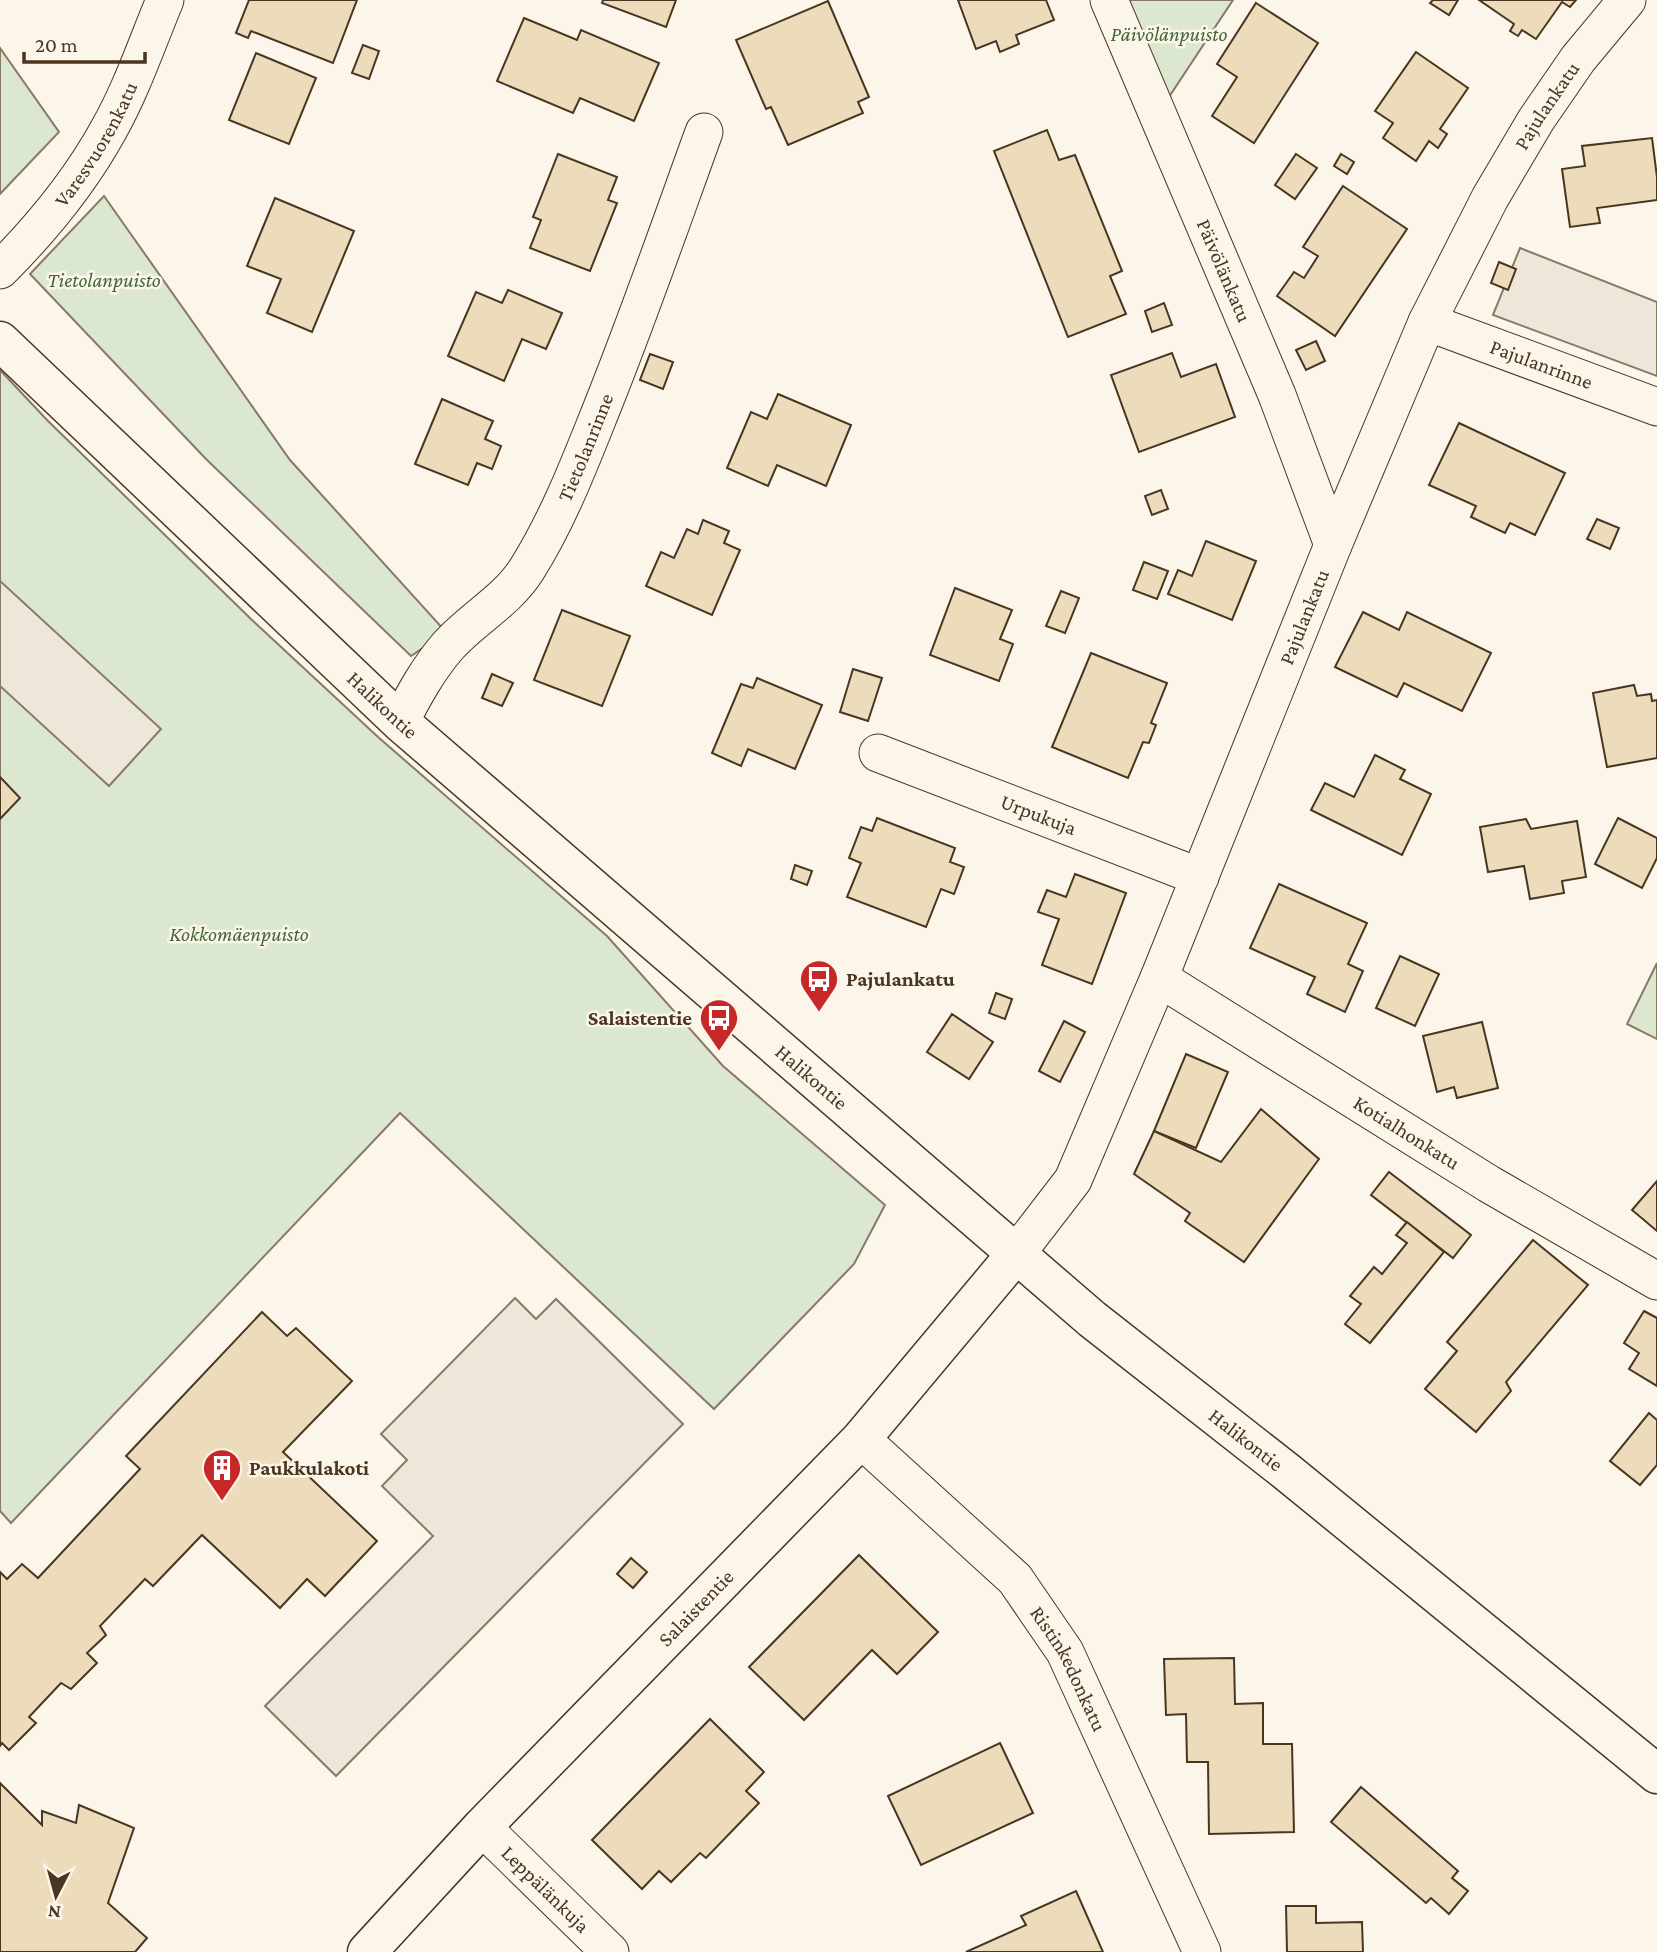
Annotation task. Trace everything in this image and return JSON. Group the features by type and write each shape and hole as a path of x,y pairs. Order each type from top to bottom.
{"main road":[{"name":"Halikontie","path":"0,341 400,722 1092,1319 1298,1481 1657,1774"},
{"name":"Salaistentie","path":"367,1952 482,1827 861,1439 1016,1254"}],"street":[{"name":"Varesvuorenkatu","path":"0,270 66,194 97,151 127,93 165,0"},
{"name":"Päivölänkatu","path":"1108,0 1277,395 1333,545"},
{"name":"Pajulankatu","path":"1016,1254 1073,1180 1159,978 1333,545 1427,322 1490,198 1536,120 1578,60 1627,0"},
{"name":"Tietolanrinne","path":"400,722 417,687 449,645 503,599 526,570 549,528 583,456 634,328 704,132"},
{"name":"Pajulanrinne","path":"1427,322 1657,407"},
{"name":"Urpukuja","path":"878,753 1200,877"},
{"name":"Kotialhonkatu","path":"1159,978 1489,1184 1657,1281"},
{"name":"Ristinkedonkatu","path":"861,1439 1015,1579 1065,1652 1202,1952"},
{"name":"Leppälänkuja","path":"482,1827 610,1952"}],"green space":[{"name":"Päivölänpuisto","path":"1118,0 1233,0 1161,109"},
{"path":"0,48 59,132 0,194"},
{"name":"Tietolanpuisto","path":"104,196 290,460 446,632 411,656 206,459 30,274"},
{"name":"Kokkomäenpuisto","path":"0,370 47,420 252,620 378,737 607,936 723,1066 885,1205 854,1264 714,1409 400,1113 11,1523 0,1511"},
{"path":"1657,963 1657,1039 1627,1024"}],"shaded area":[{"path":"1520,248 1657,302 1657,376 1493,315"},
{"path":"0,581 161,729 109,786 0,686"},
{"path":"515,1298 536,1319 556,1299 683,1424 336,1776 265,1706 433,1536 382,1486 407,1460 381,1434"}],"building":[{"path":"249,0 357,0 333,63 251,31 248,38 236,33"},
{"path":"603,0 676,0 666,27 602,3"},
{"path":"958,0 1046,0 1054,20 1016,35 1019,44 1000,52 996,41 976,49"},
{"path":"1433,0 1458,0 1449,15 1430,3"},
{"path":"1479,0 1576,0 1570,7 1562,2 1536,39 1522,30 1518,36 1510,31 1514,24"},
{"path":"828,1 869,97 858,102 863,113 788,145 771,107 766,109 736,40"},
{"path":"1256,3 1318,43 1254,143 1212,116 1237,77 1217,64"},
{"path":"524,18 577,40 581,30 659,63 634,121 580,98 573,113 497,81"},
{"path":"363,45 379,51 369,79 352,73"},
{"path":"1416,52 1468,88 1440,129 1447,134 1438,148 1429,141 1416,161 1383,138 1393,123 1375,111"},
{"path":"256,53 316,78 289,144 229,120"},
{"path":"1047,130 1059,160 1075,155 1122,271 1110,276 1126,314 1068,337 994,151"},
{"path":"1652,138 1657,200 1597,208 1600,223 1570,227 1562,169 1585,166 1582,146"},
{"path":"558,154 617,177 608,200 617,203 590,271 530,248 541,220 533,217"},
{"path":"1296,154 1317,168 1295,199 1275,185"},
{"path":"1341,154 1354,162 1347,174 1334,166"},
{"path":"1343,186 1407,229 1335,336 1277,296 1294,272 1304,278 1318,256 1303,247"},
{"path":"275,198 354,231 312,332 267,313 281,279 247,266"},
{"path":"1499,262 1516,269 1508,290 1491,283"},
{"path":"508,290 562,313 546,349 522,339 504,381 448,356 476,292 502,303"},
{"path":"1164,303 1172,325 1152,332 1145,311"},
{"path":"1316,341 1325,361 1306,370 1296,350"},
{"path":"1172,353 1181,377 1216,364 1235,417 1139,452 1111,375"},
{"path":"650,354 673,362 663,389 640,380"},
{"path":"778,394 851,425 826,486 777,465 768,486 727,468 751,412 767,419"},
{"path":"442,399 493,421 485,439 501,446 492,469 477,463 468,485 415,464"},
{"path":"1459,423 1565,473 1535,535 1510,523 1505,533 1471,517 1476,506 1429,485"},
{"path":"1161,490 1168,509 1152,515 1145,496"},
{"path":"1597,519 1619,528 1610,549 1587,539"},
{"path":"703,520 729,531 724,543 740,550 712,615 646,586 661,552 674,558 687,529 698,534"},
{"path":"1206,541 1256,561 1232,620 1168,594 1178,570 1192,576"},
{"path":"1144,562 1168,571 1157,599 1133,590"},
{"path":"955,588 1012,610 1000,639 1013,644 999,681 930,655"},
{"path":"1061,591 1079,598 1065,633 1046,626"},
{"path":"562,610 630,636 602,706 534,680"},
{"path":"1363,612 1399,630 1407,612 1491,653 1462,711 1404,683 1397,697 1335,667"},
{"path":"1091,653 1167,683 1151,723 1156,725 1149,743 1143,742 1128,778 1052,747"},
{"path":"853,669 882,678 868,721 840,712"},
{"path":"492,674 513,683 502,706 482,698"},
{"path":"757,678 822,705 795,769 748,749 741,766 712,753 741,684 753,688"},
{"path":"1634,685 1637,696 1651,694 1652,701 1657,700 1657,758 1607,767 1593,693"},
{"path":"1375,755 1405,770 1400,779 1431,794 1402,855 1311,810 1325,783 1354,797"},
{"path":"0,777 20,798 0,819"},
{"path":"877,818 955,848 950,862 964,867 954,894 941,889 926,927 847,897 861,863 849,858 861,827 872,831"},
{"path":"1618,818 1657,838 1657,858 1642,888 1595,864"},
{"path":"1526,819 1531,829 1577,821 1586,877 1562,881 1564,893 1530,899 1524,866 1488,872 1480,827"},
{"path":"795,865 812,871 807,885 791,879"},
{"path":"1075,874 1126,893 1092,984 1042,965 1059,919 1038,912 1047,890 1066,897"},
{"path":"1279,884 1367,923 1348,964 1363,971 1345,1012 1307,994 1315,977 1250,948"},
{"path":"1400,956 1439,974 1415,1026 1376,1008"},
{"path":"996,993 1012,999 1005,1019 989,1013"},
{"path":"952,1014 993,1042 969,1079 927,1052"},
{"path":"1064,1021 1085,1032 1060,1082 1039,1071"},
{"path":"1482,1022 1498,1088 1457,1098 1454,1087 1437,1092 1423,1036"},
{"path":"1186,1054 1228,1072 1196,1148 1154,1131"},
{"path":"1261,1109 1319,1159 1244,1262 1185,1221 1190,1213 1134,1174 1154,1131 1221,1162"},
{"path":"1389,1172 1471,1235 1453,1258 1371,1195"},
{"path":"1657,1181 1657,1231 1632,1210"},
{"path":"1407,1222 1444,1252 1370,1343 1345,1324 1361,1304 1350,1296 1374,1267 1382,1274 1407,1243 1396,1235"},
{"path":"1533,1240 1588,1285 1506,1382 1511,1391 1476,1432 1425,1389 1457,1351 1447,1342"},
{"path":"1644,1311 1657,1318 1657,1386 1629,1369 1639,1353 1624,1343"},
{"name":"Paukkulakoti","path":"262,1312 287,1336 296,1328 352,1381 283,1452 377,1541 325,1596 307,1579 280,1608 202,1535 153,1586 145,1579 100,1626 106,1635 87,1653 97,1663 71,1689 61,1683 29,1717 36,1723 9,1750 2,1743 0,1746 0,1572 7,1579 22,1564 38,1578 140,1469 126,1456"},
{"path":"1649,1413 1657,1420 1657,1465 1640,1485 1610,1461"},
{"path":"859,1555 938,1632 897,1674 872,1650 804,1720 749,1667"},
{"path":"631,1558 647,1572 633,1588 617,1574"},
{"path":"1234,1658 1235,1704 1263,1703 1263,1744 1292,1744 1294,1832 1209,1834 1208,1762 1187,1762 1186,1714 1166,1715 1164,1659"},
{"path":"710,1719 764,1772 746,1791 759,1803 706,1858 700,1853 671,1882 659,1871 642,1889 592,1840"},
{"path":"1000,1743 1033,1813 921,1865 888,1796"},
{"path":"0,1783 42,1825 42,1811 76,1823 79,1805 134,1828 108,1903 147,1938 135,1952 0,1952"},
{"path":"1361,1787 1458,1871 1452,1878 1468,1891 1449,1914 1431,1898 1426,1903 1331,1822"},
{"path":"1076,1891 1103,1952 966,1952 1026,1925 1021,1916"},
{"path":"1286,1906 1316,1906 1316,1923 1362,1922 1363,1952 1287,1952"}],"place":[{"name":"Pajulankatu","path":"819,1013"},
{"name":"Salaistentie","path":"719,1052"},
{"name":"Paukkulakoti","path":"222,1502"}]}
